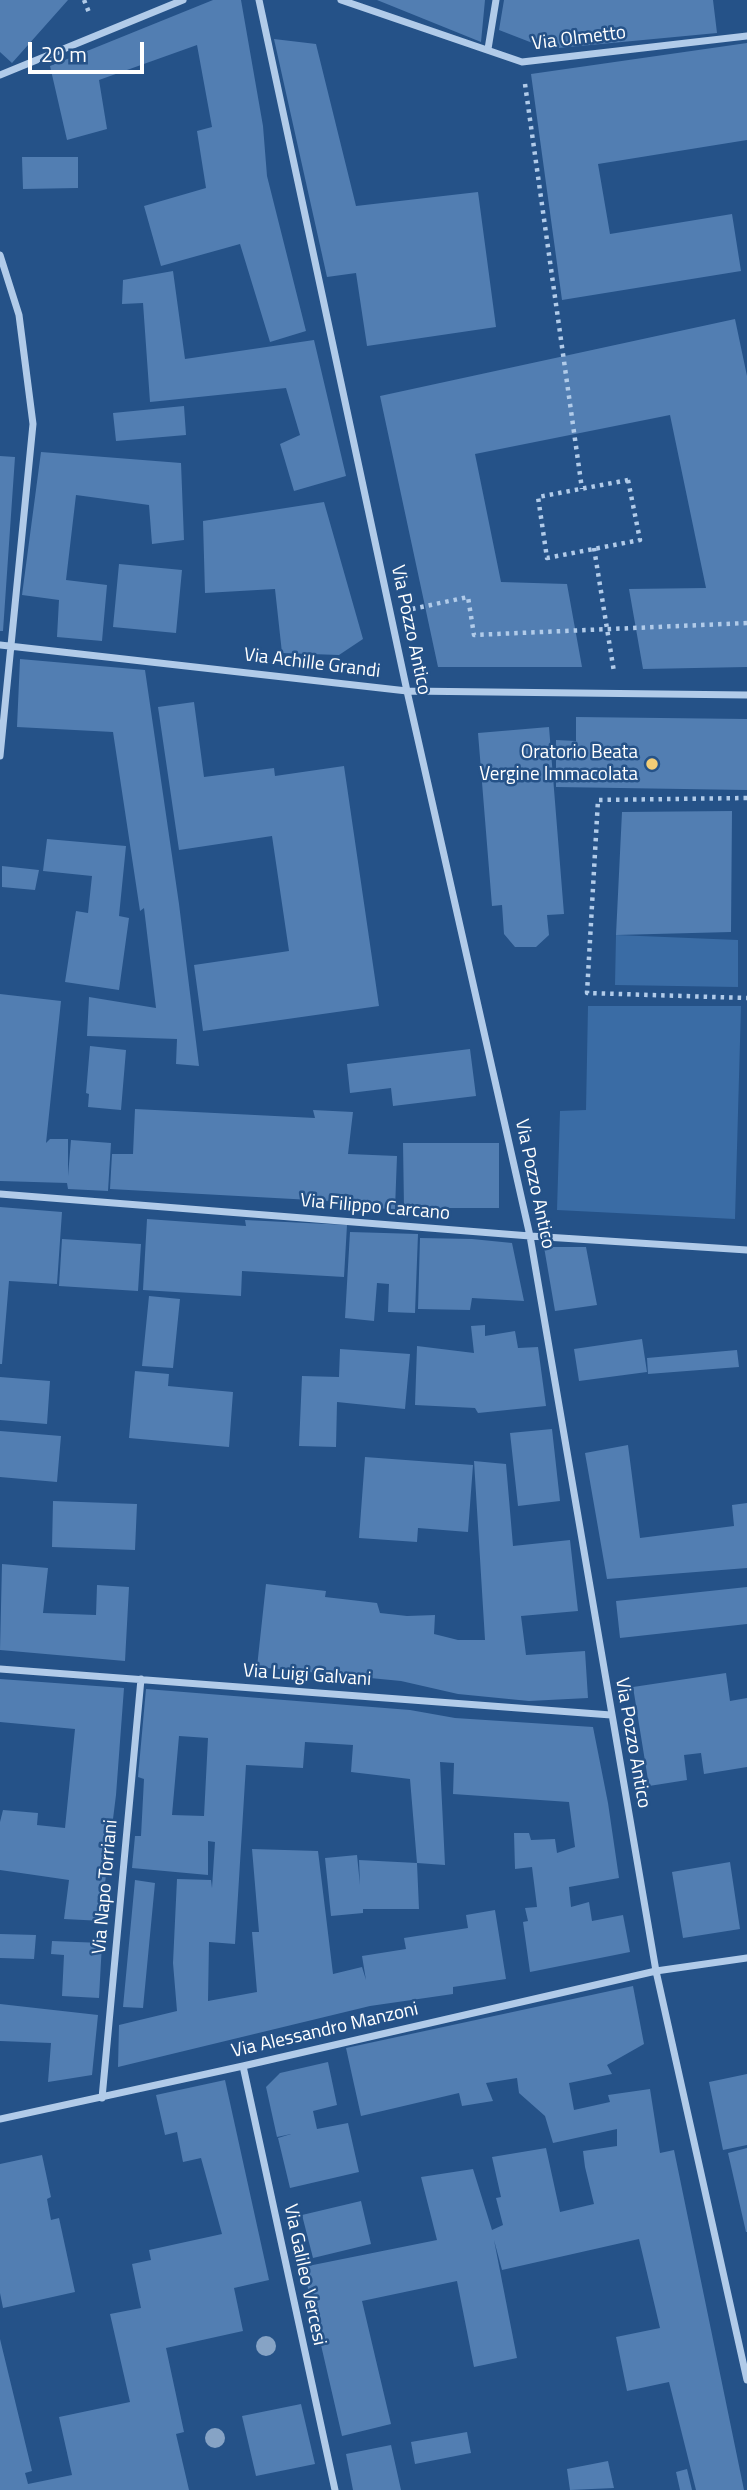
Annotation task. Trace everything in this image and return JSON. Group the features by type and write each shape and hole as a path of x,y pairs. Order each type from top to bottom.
{"street":[{"path":"0,75 183,0"},
{"name":"Via Pozzo Antico","path":"259,0 407,691 530,1236 656,1971 747,2380"},
{"name":"Via Olmetto","path":"341,0 522,62 747,36"},
{"path":"488,49 496,0"},
{"path":"0,255 19,315 33,424 0,756"},
{"name":"Via Achille Grandi","path":"0,645 407,691 747,695"},
{"name":"Via Filippo Carcano","path":"0,1194 530,1236 747,1250"},
{"name":"Via Luigi Galvani","path":"0,1669 611,1715"},
{"name":"Via Napo Torriani","path":"102,2098 141,1679"},
{"name":"Via Alessandro Manzoni","path":"0,2119 656,1971 747,1958"},
{"name":"Via Galileo Vercesi","path":"243,2066 335,2490"}],"path":[{"path":"522,62 582,489"},
{"path":"628,480 640,540 547,558 538,497 582,489 628,480"},
{"path":"594,548 617,693"},
{"path":"390,613 468,597 474,635 747,623"},
{"path":"747,799 598,800 587,993 747,998"}],"shaded area":[{"path":"616,935 738,940 738,987 615,985"},
{"path":"588,1006 741,1006 735,1219 557,1210 560,1111 586,1110"}],"building":[{"path":"0,0 68,0 12,63 0,52"},
{"path":"213,0 241,0 263,126 267,176 306,331 270,342 240,244 161,266 144,206 206,188 197,131 212,127 197,45 99,80 107,129 67,140 50,66"},
{"path":"377,0 485,0 481,42"},
{"path":"504,0 713,0 717,33 548,49 499,30"},
{"path":"274,39 316,44 356,206 478,192 496,327 367,346 356,273 327,277"},
{"path":"747,43 747,140 598,164 610,234 732,214 741,271 562,300 531,74"},
{"path":"22,157 78,157 78,188 23,189"},
{"path":"173,271 185,359 314,340 346,476 294,491 280,444 300,435 286,388 150,402 143,303 122,304 123,280"},
{"path":"735,319 747,376 747,667 643,669 629,589 706,588 670,415 475,454 501,582 567,584 582,667 438,667 380,396"},
{"path":"184,406 186,435 116,441 113,413"},
{"path":"41,452 181,463 184,540 152,544 149,505 76,495 66,580 107,585 102,641 57,637 59,600 22,595"},
{"path":"0,456 15,457 3,631 0,631"},
{"path":"324,502 363,639 339,655 282,653 275,589 205,593 203,521"},
{"path":"119,564 182,570 176,633 113,627"},
{"path":"20,659 145,670 199,1066 176,1064 177,1039 87,1036 89,997 156,1008 144,908 140,911 113,732 17,727"},
{"path":"194,702 204,777 274,768 275,776 344,766 379,1006 203,1031 194,965 289,951 272,836 179,850 158,707"},
{"name":"Oratorio Beata Vergine Immacolata","path":"576,717 747,719 747,790 556,787 556,740 576,741"},
{"path":"549,727 564,914 547,915 549,935 536,947 515,947 504,934 502,905 492,906 478,733"},
{"path":"732,811 731,932 616,935 622,812"},
{"path":"47,839 126,846 119,916 129,918 119,990 65,982 76,911 88,913 92,876 43,871"},
{"path":"2,866 39,870 35,890 2,887"},
{"path":"0,994 61,1001 46,1143 50,1139 68,1139 68,1176 71,1140 111,1143 108,1191 68,1189 67,1183 0,1181"},
{"path":"90,1046 126,1050 121,1110 88,1107 89,1094 86,1093"},
{"path":"470,1049 476,1096 393,1106 391,1088 350,1093 347,1064"},
{"path":"135,1109 315,1118 313,1110 353,1112 348,1154 397,1156 395,1209 346,1207 348,1202 110,1189 112,1154 133,1154"},
{"path":"403,1143 499,1143 499,1208 404,1208"},
{"path":"0,1207 62,1212 57,1284 9,1281 2,1364 0,1364"},
{"path":"147,1219 246,1226 245,1220 347,1225 344,1277 242,1271 241,1296 143,1290"},
{"path":"350,1232 418,1234 415,1313 388,1312 389,1284 377,1283 374,1321 345,1318"},
{"path":"420,1238 512,1243 524,1301 472,1298 470,1310 418,1309"},
{"path":"62,1239 141,1244 138,1291 59,1286"},
{"path":"544,1247 586,1247 597,1305 555,1311"},
{"path":"149,1296 180,1299 173,1368 142,1366"},
{"path":"485,1325 485,1336 515,1331 518,1348 538,1347 546,1406 478,1413 475,1408 415,1405 417,1346 474,1353 471,1326"},
{"path":"642,1339 647,1372 579,1381 574,1349"},
{"path":"340,1349 410,1354 405,1409 337,1402 336,1447 299,1446 302,1376 339,1377"},
{"path":"737,1350 739,1367 648,1374 647,1358"},
{"path":"135,1371 169,1374 168,1386 233,1392 229,1447 129,1438"},
{"path":"0,1377 50,1381 47,1424 0,1420"},
{"path":"552,1429 560,1501 518,1506 510,1433"},
{"path":"0,1431 61,1436 57,1482 0,1477"},
{"path":"628,1445 640,1538 734,1526 732,1505 747,1503 747,1568 607,1579 585,1453"},
{"path":"365,1457 473,1465 468,1532 418,1528 417,1542 359,1538"},
{"path":"474,1461 506,1464 513,1546 570,1540 578,1611 521,1616 526,1655 585,1651 588,1698 529,1701 458,1694 401,1681 257,1667 266,1584 326,1591 325,1597 377,1603 380,1613 435,1615 434,1634 458,1640 485,1640"},
{"path":"53,1501 137,1504 135,1550 52,1547"},
{"path":"2,1564 48,1568 43,1613 96,1615 97,1585 129,1587 125,1661 0,1650"},
{"path":"747,1587 747,1624 620,1638 616,1601"},
{"path":"726,1673 730,1701 747,1698 747,1767 704,1774 701,1753 684,1755 687,1780 649,1786 633,1687"},
{"path":"0,1679 124,1688 103,1921 64,1919 69,1880 0,1870 0,1822 3,1810 38,1813 37,1825 65,1828 75,1729 0,1722"},
{"path":"146,1689 410,1710 455,1718 593,1727 619,1878 569,1887 571,1907 589,1902 592,1921 623,1915 630,1952 530,1972 523,1922 528,1921 525,1908 537,1907 532,1867 515,1869 514,1833 529,1833 531,1840 555,1839 557,1853 575,1847 569,1802 453,1794 454,1763 440,1762 445,1865 417,1863 410,1779 351,1772 353,1745 305,1742 303,1768 246,1765 235,1944 209,1942 208,2001 257,1992 252,1932 259,1932 252,1849 318,1851 333,1974 362,1967 366,1980 362,1956 406,1949 404,1938 468,1928 466,1915 495,1910 506,1979 453,1987 453,1994 370,2006 118,2067 119,2025 177,2011 173,1963 177,1879 211,1880 212,1888 215,1842 208,1841 208,1875 132,1868 135,1836 141,1836 144,1779 138,1777","holes":["179,1736 208,1738 204,1816 172,1815"]},
{"path":"357,1855 360,1885 359,1860 417,1863 419,1909 363,1909 363,1913 331,1916 325,1858"},
{"path":"730,1862 740,1929 683,1938 672,1872"},
{"path":"135,1880 155,1883 143,2008 123,2007"},
{"path":"0,1934 36,1935 34,1959 0,1958"},
{"path":"52,1941 102,1943 99,1998 62,1996 64,1955 51,1954"},
{"path":"633,1986 644,2044 607,2065 612,2074 569,2083 574,2110 610,2102 608,2095 650,2089 660,2153 674,2150 744,2490 696,2490 669,2382 627,2391 616,2337 660,2328 639,2239 502,2270 494,2240 517,2358 474,2367 457,2281 362,2301 391,2424 342,2436 303,2267 437,2240 421,2177 473,2169 492,2230 503,2225 496,2198 501,2197 492,2157 546,2148 560,2212 594,2204 583,2151 617,2146 617,2129 553,2143 545,2116 519,2093 517,2078 486,2083 493,2101 462,2106 459,2093 361,2116 346,2048"},
{"path":"0,2004 98,2015 92,2075 48,2082 51,2043 0,2041"},
{"path":"328,2062 337,2105 313,2111 317,2129 348,2123 359,2172 290,2188 278,2138 291,2134 277,2137 266,2087 280,2073"},
{"path":"747,2074 747,2145 723,2150 709,2082"},
{"path":"225,2080 269,2280 234,2288 243,2331 166,2348 184,2432 176,2434 189,2490 0,2490 0,2339 32,2471 25,2473 28,2484 72,2475 59,2417 130,2402 110,2314 141,2308 132,2264 151,2260 149,2250 222,2234 201,2158 183,2162 177,2132 165,2135 156,2095"},
{"path":"747,2148 747,2232 746,2232 728,2153"},
{"path":"42,2155 51,2197 47,2199 51,2220 59,2218 75,2292 3,2308 0,2293 0,2164"},
{"path":"361,2201 371,2244 313,2258 302,2215"},
{"path":"301,2404 315,2464 256,2476 242,2416"},
{"path":"467,2432 471,2453 415,2464 411,2442"},
{"path":"391,2445 401,2490 353,2490 346,2454"},
{"path":"608,2461 614,2488 570,2490 567,2469"},
{"path":"687,2469 692,2490 680,2490 676,2472"}],"place":[{"name":"Oratorio Beata Vergine Immacolata","path":"652,764"}]}
